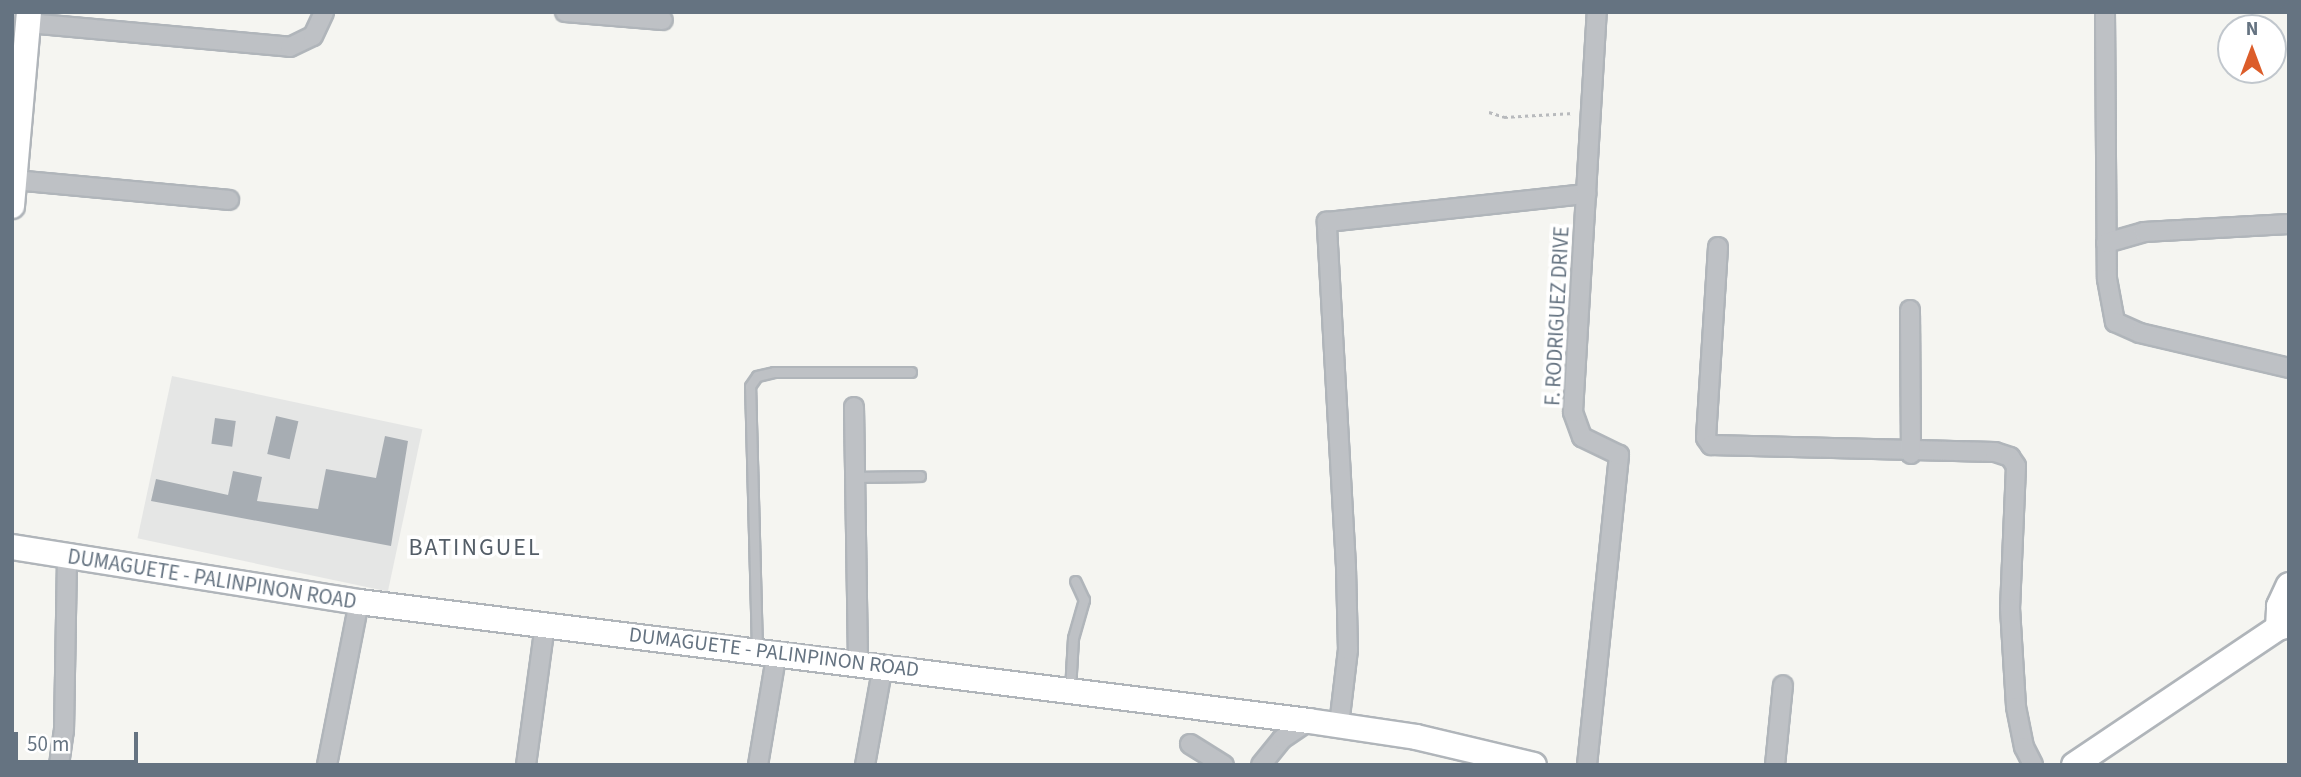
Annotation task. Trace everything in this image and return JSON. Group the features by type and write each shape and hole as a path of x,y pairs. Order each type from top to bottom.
{"main road":[{"path":"12,206 29,18"},
{"name":"DUMAGUETE - PALINPINON ROAD","path":"12,547 359,602 1309,720 1416,737 1534,765"},
{"path":"2074,765 2284,626 2280,606 2289,585"}],"street":[{"path":"29,18 289,47 313,36 324,12"},
{"path":"565,12 663,20"},
{"name":"F. RODRIGUEZ DRIVE","path":"1587,765 1619,455 1582,437 1573,412 1597,12"},
{"path":"2105,12 2107,296 2115,322 2140,334 2289,368"},
{"path":"15,180 229,200"},
{"path":"1339,725 1348,650 1347,608 1326,222 1586,194"},
{"path":"2106,243 2144,232 2289,224"},
{"path":"1718,247 1706,438 1711,445 1910,454 1995,452 2010,457 2016,466 2012,632 2016,706 2024,747 2033,765"},
{"path":"1910,310 1910,454"},
{"path":"854,407 858,662"},
{"path":"59,765 64,731 67,556"},
{"path":"327,765 359,602"},
{"path":"526,765 545,624"},
{"path":"758,765 767,651"},
{"path":"865,765 883,665"},
{"path":"1775,765 1783,685"},
{"path":"1261,765 1282,739 1309,720"},
{"path":"1190,744 1224,765"}],"lane":[{"path":"767,651 750,386 757,376 774,372 911,372"},
{"path":"856,477 919,476"},
{"path":"1070,690 1073,638 1084,600 1075,581"}],"path":[{"path":"1489,112 1534,117 1591,109"}],"shaded area":[{"path":"172,376 422,429 388,592 137,538"}],"building":[{"path":"276,416 298,421 290,459 267,454"},
{"path":"215,418 236,421 232,447 211,444"},
{"path":"385,436 408,441 391,546 151,501 156,479 228,495 233,471 262,477 257,501 318,509 326,469 376,478"}],"district":[{"name":"BATINGUEL","path":"475,548"}]}
